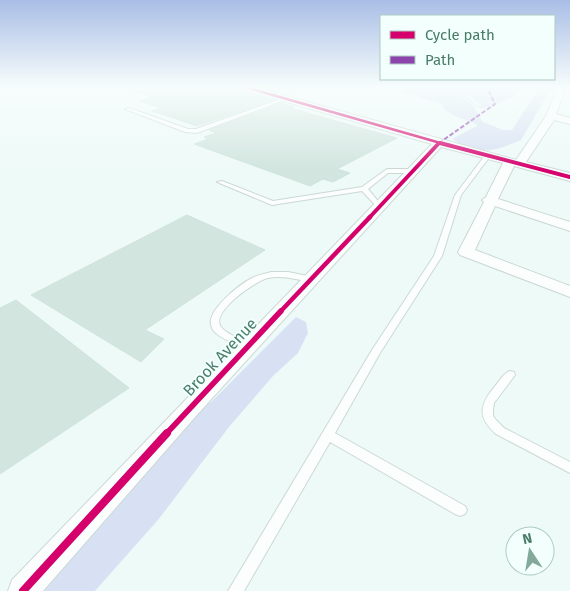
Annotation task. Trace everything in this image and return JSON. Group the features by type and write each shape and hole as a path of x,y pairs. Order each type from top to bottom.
{"street":[{"path":"350,115 439,142 570,177"},
{"path":"570,120 551,116 515,162 490,200 466,252 570,292"},
{"name":"Brook Avenue","path":"23,591 248,345 439,142"},
{"path":"490,200 570,227"}],"lane":[{"path":"142,115 187,131 196,131 238,115"},
{"path":"236,591 376,352 438,256 458,195 488,155"},
{"path":"220,182 272,203 364,189 387,171 413,170"},
{"path":"364,189 380,206"},
{"path":"248,345 228,338 220,332 214,318 217,311 243,286 266,276 292,275 310,280"},
{"path":"510,375 488,404 486,418 490,424 500,431 570,468"},
{"path":"328,435 460,510"}],"shaded area":[{"path":"452,115 478,115 483,122 503,130 512,130 522,115 536,115 521,140 502,147 486,150 471,148 452,139 477,126"},
{"path":"296,317 306,322 308,333 298,353 273,376 229,427 158,520 95,591 37,591 190,418 211,402"}],"building":[{"path":"163,115 230,115 197,126"},
{"path":"251,115 313,115 397,138 337,169 350,173 333,182 323,179 310,186 194,144 208,139 204,137 216,133 209,130"},
{"path":"187,215 265,250 145,330 164,339 141,362 31,295"},
{"path":"16,300 129,388 0,474 0,308"}],"marked path":[{"path":"439,143 480,115"}],"cycle path":[{"path":"341,115 439,143 570,177"},
{"path":"23,591 188,410 439,143"}]}
